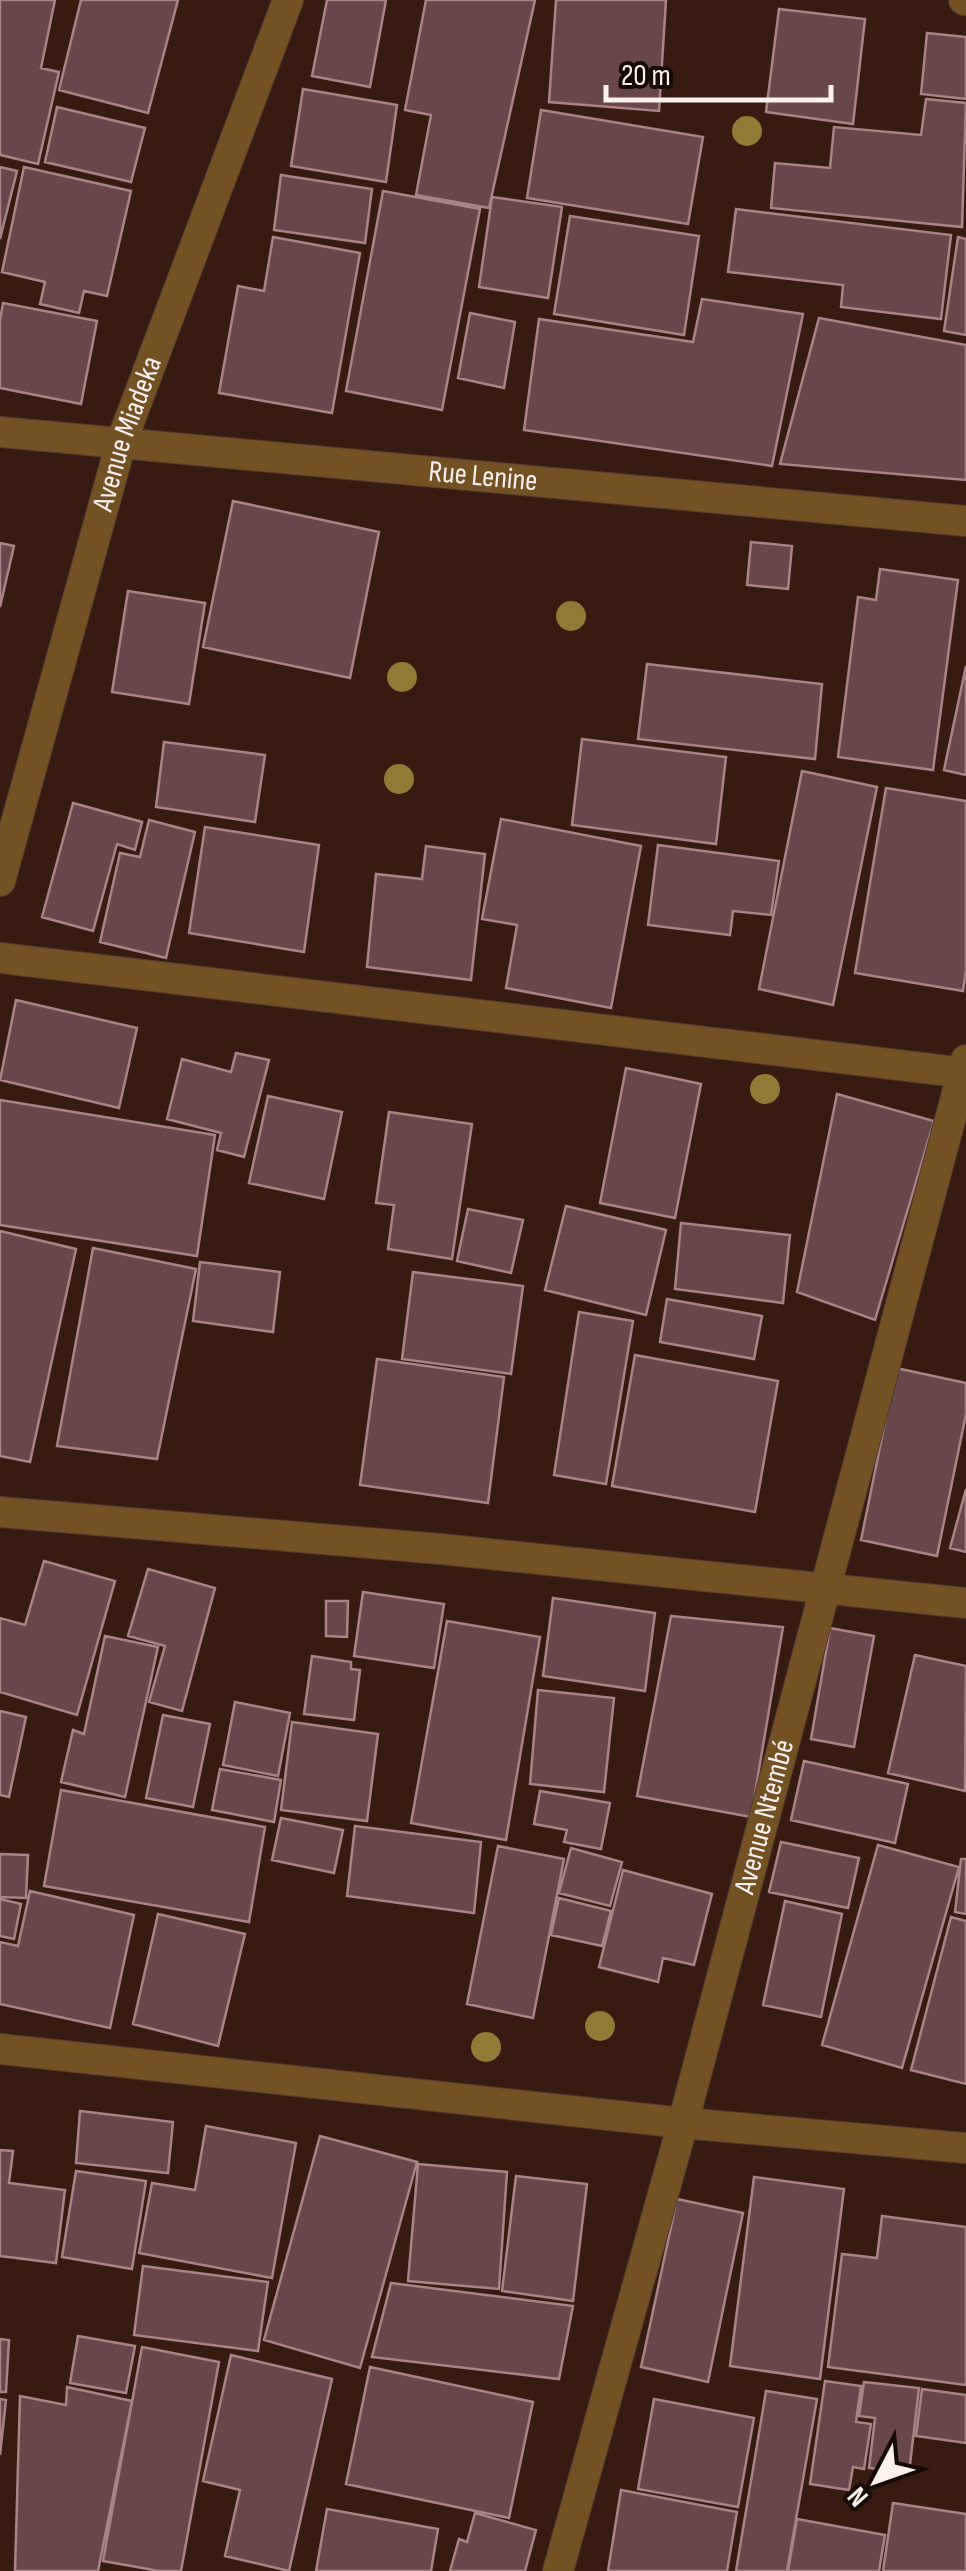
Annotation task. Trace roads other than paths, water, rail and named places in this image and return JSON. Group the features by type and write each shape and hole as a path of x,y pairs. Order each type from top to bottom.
{"street":[{"name":"Avenue Miadeka","path":"0,880 121,443 288,0"},
{"name":"Rue Lenine","path":"0,432 966,521"},
{"path":"0,958 965,1068"},
{"name":"Avenue Ntembé","path":"558,2571 683,2123 965,1068"},
{"path":"0,1512 440,1549 966,1603"},
{"path":"0,2049 683,2123 966,2148"}]}
